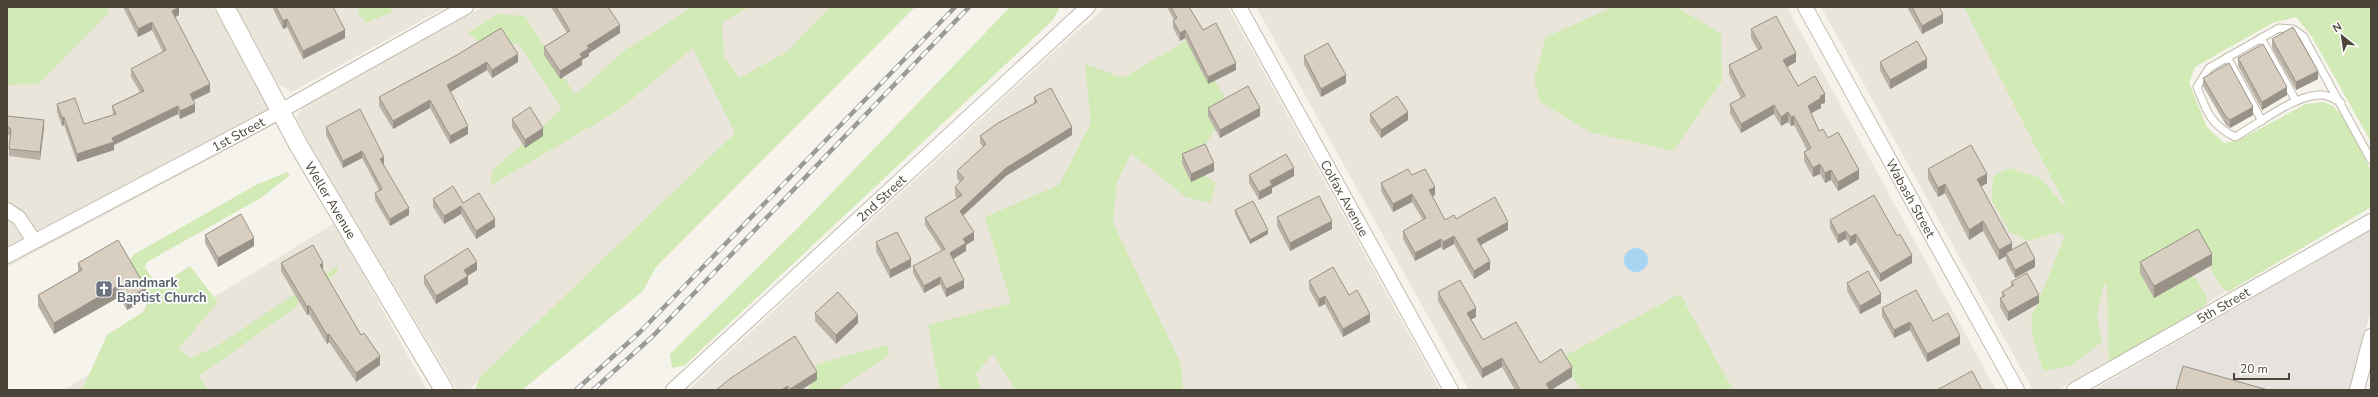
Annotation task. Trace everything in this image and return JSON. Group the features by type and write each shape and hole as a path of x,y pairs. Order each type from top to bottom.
{"street":[{"name":"Weller Avenue","path":"226,7 299,146 444,390"},
{"name":"1st Street","path":"7,256 281,111 466,7"},
{"name":"2nd Street","path":"673,390 1088,7"},
{"name":"Colfax Avenue","path":"1239,7 1451,390"},
{"name":"Wabash Street","path":"1805,7 2017,390"},
{"path":"7,210 19,218 34,241"},
{"name":"5th Street","path":"2074,390 2371,220"},
{"path":"2356,390 2371,336"}],"lane":[{"path":"2341,103 2328,96 2318,95 2296,101 2235,137 2221,130 2209,117 2197,87 2209,68 2227,57 2279,28 2293,29 2303,36 2341,103 2371,160"},
{"path":"2260,38 2296,101"},
{"path":"2227,57 2262,121"}],"shaded area":[{"path":"7,7 213,7 277,123 7,267"},
{"path":"236,7 446,7 292,92 278,84"},
{"path":"483,7 860,7 780,90 469,390 457,390 310,145 296,118 302,108"},
{"path":"1106,7 1228,7 1440,390 688,390 1070,37"},
{"path":"1256,7 1787,7 1996,390 1469,390"},
{"path":"1821,7 2024,7 2216,211 2249,278 2058,390 2033,390"},
{"path":"335,223 427,390 64,390 148,337"},
{"path":"2371,230 2371,310 2349,390 2093,390"}],"green space":[{"path":"7,7 106,7 109,12 38,84 7,85"},
{"path":"360,7 391,7 392,12 366,23 357,11"},
{"path":"693,7 750,7 722,22 724,56 739,78 787,52 830,7 915,7 656,267 643,291 522,390 475,390 480,377 735,133 693,48 620,109 490,186 493,170 562,109 518,43 484,48 468,32 498,14 525,16 575,95 625,50"},
{"path":"1010,7 1060,7 1053,20 685,365 672,368 670,354 799,227"},
{"path":"1613,7 1677,7 1721,34 1722,81 1673,151 1590,132 1540,102 1534,79 1546,37"},
{"path":"1964,7 2371,7 2371,142 2312,37 2296,17 2273,23 2195,67 2189,83 2207,127 2224,143 2239,140 2306,104 2324,102 2333,106 2345,119 2371,171 2371,207 2228,292 2220,285 2209,266 2211,265 2141,273 2155,298 2191,277 2196,278 2206,296 2207,304 2109,363 2107,288 2104,282 2097,315 2102,342 2070,366 2043,371 2033,338 2031,319 2065,236 2059,232 2029,241 2010,232 1992,201 1993,176 2010,168 2040,178 2068,210"},
{"path":"1189,39 1230,106 1192,165 1216,184 1210,203 1186,197 1131,153 1117,182 1113,223 1181,364 1183,390 1015,390 993,353 976,374 981,390 940,390 928,325 1011,303 985,217 1059,185 1091,123 1085,64 1123,78"},
{"path":"287,172 290,175 261,198 147,262 145,267 158,287 190,266 218,302 179,348 189,358 214,348 337,266 338,272 299,301 296,307 199,376 208,390 82,390 107,335 143,312 148,302 129,262 133,255 256,185"},
{"path":"1680,294 1733,390 1581,390 1561,358"},
{"path":"887,345 889,355 838,390 808,390 817,364"}],"water":[{"path":"1636,248 1644,252 1648,260 1644,268 1636,272 1628,268 1624,260 1628,252"}],"building":[{"path":"127,7 179,7 172,11 210,84 190,94 195,104 180,111 178,106 112,138 114,142 77,154 64,117 62,118 57,104 75,98 84,124 116,114 112,106 144,91 131,69 166,50 152,22 138,29"},
{"path":"276,7 333,7 345,30 303,51 287,19 283,21"},
{"path":"556,7 608,7 620,25 587,46 589,48 580,54 582,57 560,71 544,47 570,31"},
{"path":"1171,7 1189,7 1203,30 1216,23 1236,63 1208,77 1185,30 1180,33 1173,21 1177,18"},
{"path":"1912,7 1939,7 1943,14 1922,26"},
{"path":"1776,16 1796,53 1783,60 1798,86 1815,76 1825,94 1820,96 1821,98 1808,106 1819,131 1823,129 1828,138 1838,132 1859,170 1838,182 1831,170 1825,173 1820,164 1813,168 1804,152 1811,148 1794,116 1791,117 1788,112 1781,117 1774,105 1741,124 1730,104 1745,96 1729,65 1762,48 1751,29"},
{"path":"2293,27 2318,71 2296,82 2272,39"},
{"path":"501,28 518,54 492,70 487,62 447,85 468,126 450,136 430,100 393,121 379,97 457,55"},
{"path":"1917,41 1927,59 1890,80 1880,62"},
{"path":"1328,43 1346,75 1321,89 1304,56"},
{"path":"2263,44 2287,87 2262,102 2238,58"},
{"path":"2229,63 2253,107 2230,120 2226,117 2203,78"},
{"path":"1248,86 1260,108 1220,130 1208,108"},
{"path":"1051,88 1072,127 1006,168 960,211 974,232 963,239 966,243 950,253 964,280 946,289 940,277 924,286 913,266 945,249 925,218 962,195 955,187 964,178 957,171 986,144 980,136 998,123 1037,102 1034,97"},
{"path":"1397,96 1408,112 1381,130 1370,114"},
{"path":"530,107 543,128 525,140 512,119"},
{"path":"360,109 384,157 380,159 409,208 390,219 375,193 382,189 362,151 343,161 326,127"},
{"path":"7,116 44,120 40,152 9,149 11,129 7,126"},
{"path":"1205,144 1214,163 1191,174 1182,154"},
{"path":"1971,145 1987,174 1977,179 2012,243 1999,250 1983,221 1969,230 1945,184 1938,188 1928,169"},
{"path":"1286,154 1294,168 1270,181 1272,185 1259,192 1249,175"},
{"path":"1408,169 1412,175 1425,169 1435,187 1429,190 1445,220 1454,215 1456,219 1495,197 1508,222 1477,239 1490,261 1474,271 1454,236 1443,242 1441,239 1415,253 1403,231 1426,218 1412,194 1393,204 1381,183"},
{"path":"453,186 463,203 479,193 495,219 476,231 461,206 444,216 433,199"},
{"path":"1874,195 1897,236 1900,234 1912,255 1880,274 1856,234 1850,237 1846,231 1838,235 1830,220"},
{"path":"1319,196 1332,221 1290,243 1277,217"},
{"path":"1253,201 1268,230 1250,240 1235,210"},
{"path":"241,214 254,238 218,258 205,235"},
{"path":"2198,229 2212,254 2154,286 2140,262"},
{"path":"897,232 911,259 890,270 876,242"},
{"name":"Landmark Baptist Church","path":"118,240 146,288 127,299 119,285 54,323 38,295 82,270 78,263"},
{"path":"2026,242 2035,259 2015,270 2006,253"},
{"path":"313,245 323,263 320,265 361,335 364,333 380,356 356,373 329,334 327,335 309,305 307,307 281,263"},
{"path":"468,248 477,262 464,270 468,276 436,296 424,276"},
{"path":"1333,267 1349,295 1357,290 1370,314 1343,329 1325,296 1319,299 1309,281"},
{"path":"1868,271 1881,294 1860,306 1847,283"},
{"path":"2027,273 2039,295 2008,312 2000,298 2005,296 2002,292 2014,285 2011,282"},
{"path":"1460,280 1476,308 1467,313 1483,340 1516,322 1540,363 1561,349 1572,367 1546,384 1550,390 1520,390 1502,358 1482,369 1438,292"},
{"path":"1916,290 1933,321 1948,313 1960,336 1927,354 1910,322 1894,330 1882,308"},
{"path":"838,292 858,315 836,335 815,313"},
{"path":"795,336 817,372 790,389 788,386 781,390 716,390 731,378"},
{"path":"2183,366 2268,390 2176,390"},
{"path":"1972,371 1982,390 1937,390"}],"railway":[{"path":"576,390 640,332 955,7"},
{"path":"593,390 653,336 969,7"}],"place":[{"name":"Landmark Baptist Church","path":"104,289"}]}
